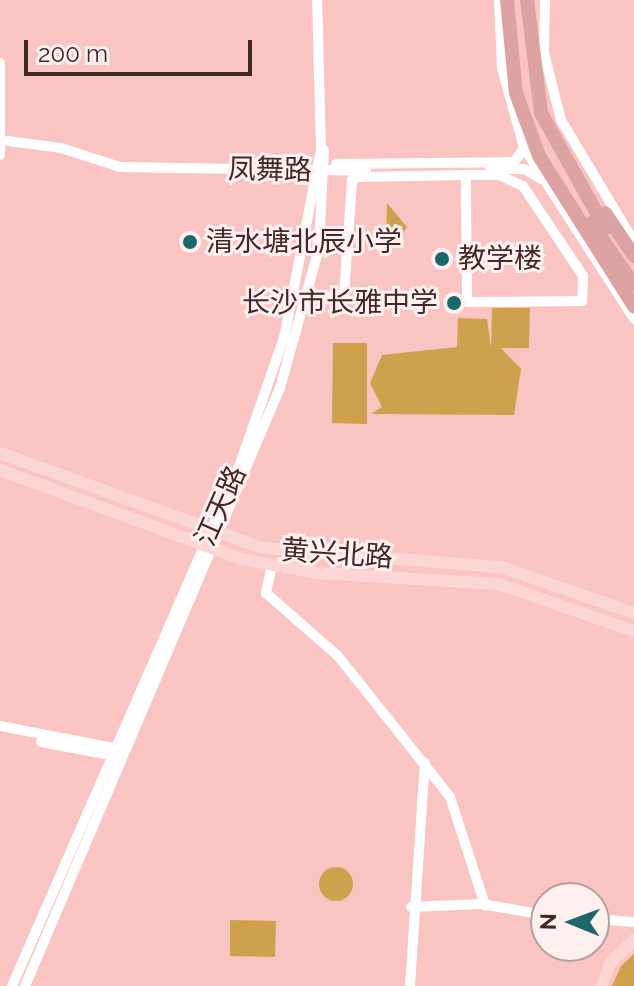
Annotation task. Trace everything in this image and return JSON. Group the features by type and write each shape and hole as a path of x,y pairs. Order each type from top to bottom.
{"highway":[{"path":"507,0 509,52 529,146 634,306"},
{"path":"517,0 527,78 536,114 561,177 634,285"},
{"path":"527,0 527,78"},
{"path":"527,78 536,46 537,0"},
{"path":"536,46 559,136"},
{"path":"509,52 527,78"},
{"path":"529,146 536,114"},
{"path":"536,114 559,136 634,256"},
{"path":"536,114 563,164 634,271"}],"main road":[{"name":"黄兴北路","path":"0,453 216,532 293,555 501,567 634,613"},
{"name":"黄兴北路","path":"0,470 209,548 272,566 498,584 634,631"},
{"path":"602,986 630,945"}],"street":[{"name":"江天路","path":"319,0 324,149 319,168"},
{"name":"江天路","path":"12,986 216,532 307,300 321,149 319,0"},
{"path":"499,0 502,68 541,179 634,319"},
{"path":"545,0 544,53 561,120 634,242"},
{"path":"0,63 0,155"},
{"name":"凤舞路","path":"0,140 61,148 120,167 319,168 351,171 517,168 541,179"},
{"name":"凤舞路","path":"319,168 340,164 514,162 529,146"},
{"path":"324,149 340,164"},
{"path":"280,168 304,177 318,201 332,179 351,171"},
{"path":"307,300 344,295 352,180 466,175 508,176 523,186 583,276 582,301 467,302 466,175"},
{"name":"江天路","path":"216,532 284,338 318,201"},
{"path":"272,566 266,593 338,656 450,797 485,905"},
{"path":"0,726 118,753"},
{"path":"0,733 118,753"},
{"name":"江天路","path":"25,986 118,753"},
{"path":"410,986 411,907 425,763"},
{"path":"411,907 485,905 530,912"},
{"path":"610,920 634,922"}],"shaded area":[{"path":"387,203 407,227 397,240 386,240"},
{"path":"492,308 530,308 529,348 501,348 521,369 514,415 371,414 382,407 370,383 382,355 457,347 458,318 487,319 491,348"},
{"path":"333,343 367,343 367,424 332,423"},
{"path":"336,867 348,872 353,884 348,896 336,901 324,896 319,884 324,872"},
{"path":"230,920 276,921 275,957 230,956"},
{"path":"634,954 634,986 612,986 621,966"}],"place":[{"name":"清水塘北辰小学","path":"190,242"},
{"name":"教学楼","path":"442,259"},
{"name":"长沙市长雅中学","path":"454,303"}]}
